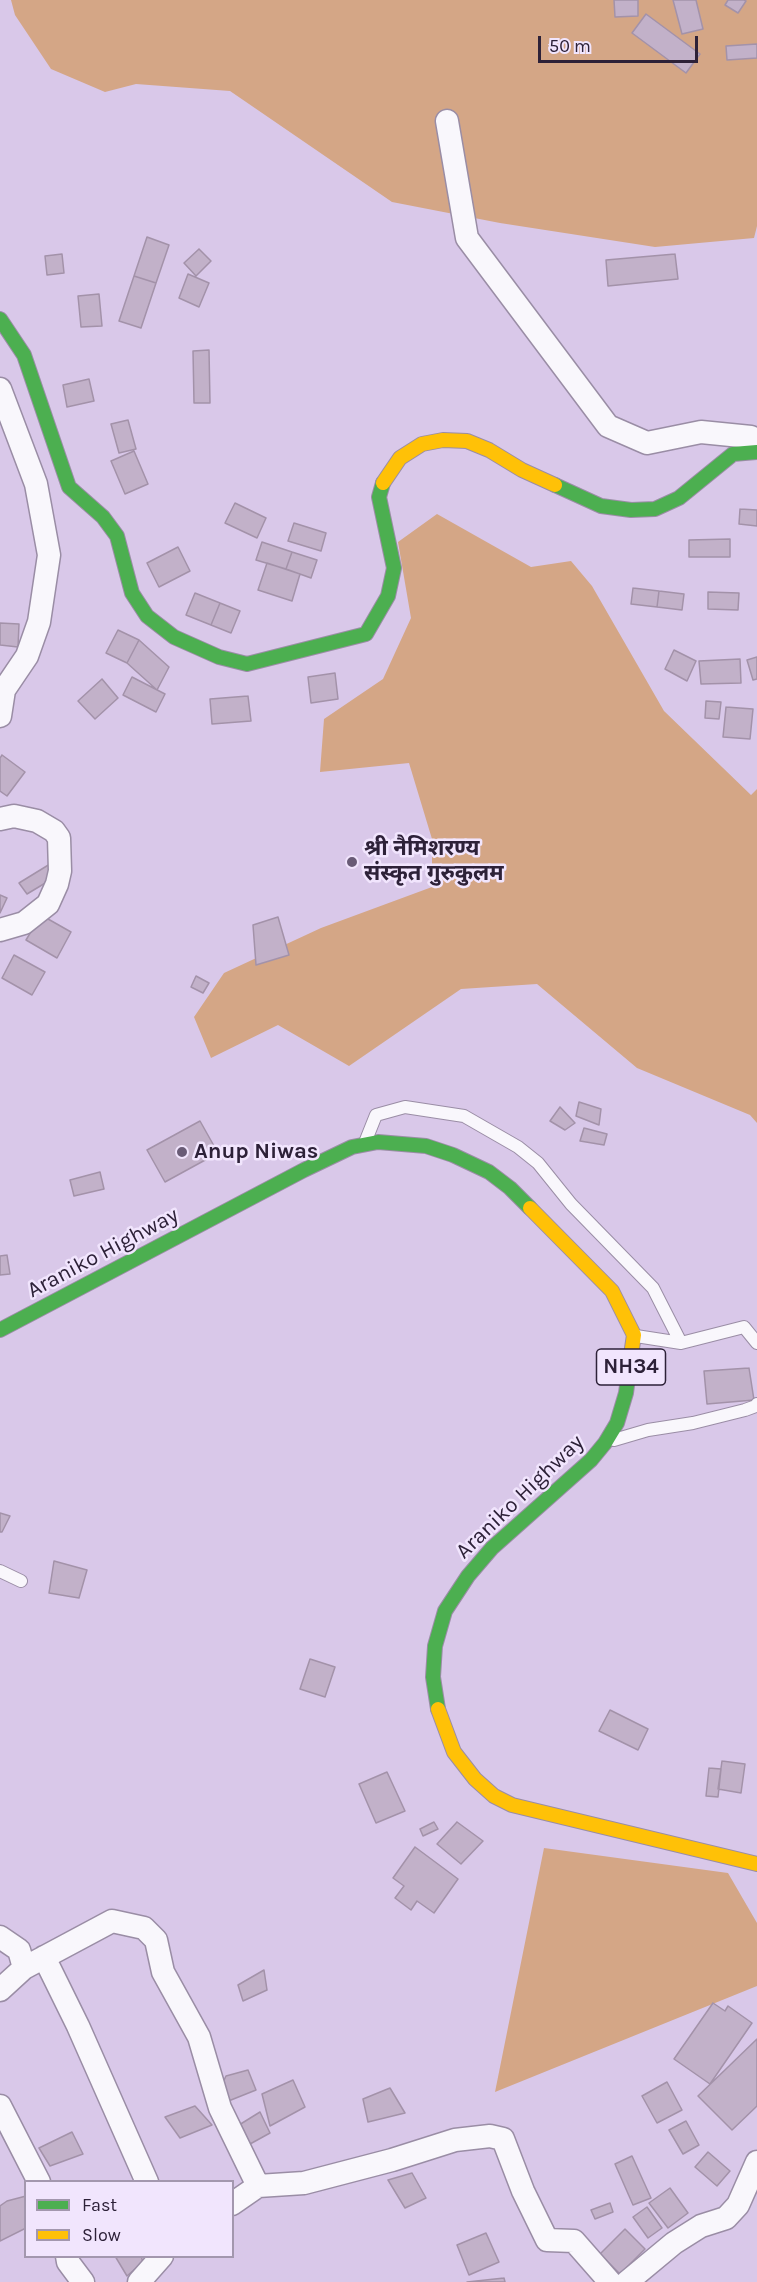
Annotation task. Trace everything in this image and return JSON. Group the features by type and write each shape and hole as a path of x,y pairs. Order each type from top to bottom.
{"main road":[{"path":"0,319 24,355 69,488 103,516 117,536 132,593 147,616 174,637 219,657 247,664 366,634 388,596 394,568 380,496 383,482 400,458 422,444 443,440 467,441 489,450 522,470 601,506 631,510 655,510 679,498 733,454 757,452"},
{"name":"Araniko Highway","path":"0,1330 352,1147 378,1142 426,1146 453,1155 489,1172 510,1188 612,1291 634,1335 626,1394 616,1423 605,1443 591,1460 492,1548 468,1576 445,1611 435,1646 433,1677 439,1715 454,1752 475,1779 494,1796 512,1805 757,1864"}],"street":[{"path":"447,121 467,238 609,426 648,443 701,432 751,437 757,440"},
{"path":"0,389 36,484 49,555 39,622 27,656 4,690 0,716"},
{"path":"0,819 14,816 37,821 54,831 59,838 60,871 48,904 24,923 0,930"},
{"path":"0,1990 24,1968 112,1921 144,1928 156,1940 163,1972 199,2037 220,2108 258,2186"},
{"path":"0,1937 19,1950 24,1968"},
{"path":"44,1957 78,2026 147,2180"},
{"path":"0,2106 38,2180"},
{"path":"234,2203 258,2186 304,2183 392,2160 455,2140 490,2136 503,2139 523,2191 547,2240 574,2241 610,2282"},
{"path":"627,2282 674,2243 701,2226 726,2218 738,2205 757,2162"},
{"path":"67,2258 82,2282"},
{"path":"139,2282 160,2258"}],"lane":[{"path":"366,1145 367,1136 376,1116 405,1107 464,1116 518,1147 538,1163 571,1204 653,1288 681,1343"},
{"path":"634,1335 681,1343 744,1327 757,1343"},
{"path":"605,1443 648,1430 693,1423 745,1410 757,1404"},
{"path":"0,1571 21,1581"}],"shaded area":[{"path":"11,0 757,0 757,226 754,238 655,247 500,223 392,202 230,91 136,84 105,92 51,69 15,15"},
{"path":"437,514 531,567 571,561 592,586 664,711 751,795 757,789 757,1123 750,1115 637,1068 537,984 461,989 349,1066 278,1025 211,1058 194,1017 224,973 321,928 432,887 432,839 409,763 320,772 324,719 383,679 411,618 398,542"},
{"path":"544,1848 728,1873 757,1923 757,1986 495,2092"}],"building":[{"path":"614,0 638,0 638,16 615,17"},
{"path":"673,0 696,0 703,29 682,34"},
{"path":"728,0 746,1 738,13 725,5"},
{"path":"646,14 700,54 686,73 632,33"},
{"path":"757,44 757,58 727,60 726,46"},
{"path":"147,237 169,245 156,283 134,276"},
{"path":"199,249 211,261 196,276 184,263"},
{"path":"62,254 64,273 47,275 45,256"},
{"path":"675,254 678,279 608,286 606,260"},
{"path":"188,274 209,283 199,307 179,298"},
{"path":"134,276 156,283 141,328 119,321"},
{"path":"99,294 102,326 81,327 78,296"},
{"path":"209,350 210,403 194,403 193,351"},
{"path":"89,379 94,401 67,407 63,385"},
{"path":"128,420 136,449 119,453 111,424"},
{"path":"134,451 148,484 125,494 111,461"},
{"path":"235,503 266,518 257,538 225,523"},
{"path":"740,509 757,510 757,526 739,524"},
{"path":"294,523 326,533 321,551 288,541"},
{"path":"730,539 730,557 689,557 689,540"},
{"path":"262,542 292,552 286,569 256,560"},
{"path":"178,547 190,571 159,587 147,563"},
{"path":"292,552 317,560 311,578 286,569"},
{"path":"267,563 300,574 292,601 258,590"},
{"path":"633,588 659,591 657,607 631,604"},
{"path":"659,591 684,594 682,610 657,607"},
{"path":"708,592 739,593 738,610 708,609"},
{"path":"195,593 220,603 211,625 186,615"},
{"path":"220,603 240,611 231,633 211,625"},
{"path":"0,623 19,624 18,647 0,645"},
{"path":"118,630 139,640 127,663 106,653"},
{"path":"139,640 169,667 157,690 127,663"},
{"path":"674,650 696,661 687,681 665,669"},
{"path":"757,657 757,679 753,680 747,660"},
{"path":"740,659 741,683 701,684 699,661"},
{"path":"335,673 338,699 311,703 308,677"},
{"path":"132,677 165,694 156,712 123,695"},
{"path":"102,679 118,698 95,719 78,701"},
{"path":"248,696 251,721 212,724 210,699"},
{"path":"706,701 721,702 719,719 705,718"},
{"path":"726,707 753,709 750,739 723,737"},
{"path":"2,755 25,772 7,796 0,791 0,758"},
{"path":"50,864 57,876 27,894 19,883"},
{"path":"0,895 7,898 0,913"},
{"path":"41,915 71,932 57,958 26,940"},
{"path":"278,917 289,955 256,965 253,925"},
{"path":"14,955 45,972 32,995 2,978"},
{"path":"196,976 209,983 203,993 191,987"},
{"path":"579,1102 601,1109 599,1125 576,1116"},
{"path":"560,1107 575,1123 565,1130 550,1121"},
{"name":"Anup Niwas","path":"200,1121 218,1153 165,1182 147,1150"},
{"path":"584,1128 607,1134 604,1145 580,1141"},
{"path":"100,1172 104,1189 74,1196 70,1180"},
{"path":"7,1255 10,1274 0,1275 0,1256"},
{"path":"749,1368 754,1400 707,1404 704,1371"},
{"path":"0,1513 10,1516 2,1532 0,1532"},
{"path":"54,1561 87,1570 79,1598 49,1593"},
{"path":"310,1659 335,1667 325,1697 300,1689"},
{"path":"610,1710 648,1729 638,1750 599,1731"},
{"path":"722,1761 745,1764 741,1793 718,1789"},
{"path":"709,1768 721,1769 718,1797 706,1796"},
{"path":"387,1772 405,1811 376,1823 359,1784"},
{"path":"434,1822 438,1829 423,1836 420,1829"},
{"path":"457,1822 483,1841 461,1864 437,1844"},
{"path":"415,1847 458,1879 434,1913 417,1901 411,1910 395,1898 404,1886 393,1878"},
{"path":"264,1970 267,1990 243,2001 238,1985"},
{"path":"713,2003 725,2011 728,2006 752,2023 710,2084 674,2059"},
{"path":"757,2039 757,2106 732,2130 698,2096"},
{"path":"248,2070 256,2090 221,2104 218,2093 226,2076"},
{"path":"293,2080 305,2107 270,2126 262,2094"},
{"path":"667,2082 682,2110 657,2123 642,2096"},
{"path":"390,2088 405,2113 368,2122 363,2099"},
{"path":"195,2106 212,2125 180,2138 165,2117"},
{"path":"260,2112 270,2133 241,2149 239,2125"},
{"path":"686,2121 699,2145 683,2154 669,2130"},
{"path":"72,2132 83,2154 50,2166 39,2148"},
{"path":"708,2152 730,2171 717,2186 695,2167"},
{"path":"632,2156 651,2198 633,2205 615,2164"},
{"path":"412,2173 426,2198 405,2208 388,2180"},
{"path":"670,2188 688,2213 668,2228 649,2203"},
{"path":"24,2197 24,2229 0,2241 0,2206 7,2201"},
{"path":"610,2203 613,2212 595,2219 591,2210"},
{"path":"647,2207 662,2228 648,2238 633,2217"},
{"path":"625,2229 645,2249 620,2274 600,2254"},
{"path":"486,2233 499,2262 469,2275 457,2245"},
{"path":"116,2258 142,2258 143,2262 127,2276"},
{"path":"504,2278 505,2282 467,2282"}],"traffic: fast":[{"path":"0,319 24,355 69,487 103,517 117,536 132,593 147,616 174,637 219,657 247,664 366,634 388,596 394,568 379,497 383,483"},
{"path":"555,485 601,506 631,510 655,509 679,498 733,454 757,452"},
{"path":"0,1330 352,1147 378,1142 426,1146 453,1155 489,1172 510,1188 530,1208"},
{"path":"438,1709 433,1677 435,1646 445,1611 468,1576 492,1548 591,1460 605,1443 617,1423 626,1393 631,1355"}],"traffic: slow":[{"path":"383,483 400,458 422,444 443,440 467,441 555,485"},
{"path":"530,1208 612,1291 634,1335 631,1355"},
{"path":"438,1709 454,1752 475,1779 494,1796 512,1805 757,1864"}],"place":[{"name":"श्री नैमिशरण्य संस्कृत गुरुकुलम","path":"352,862"},
{"name":"Anup Niwas","path":"182,1152"}]}
